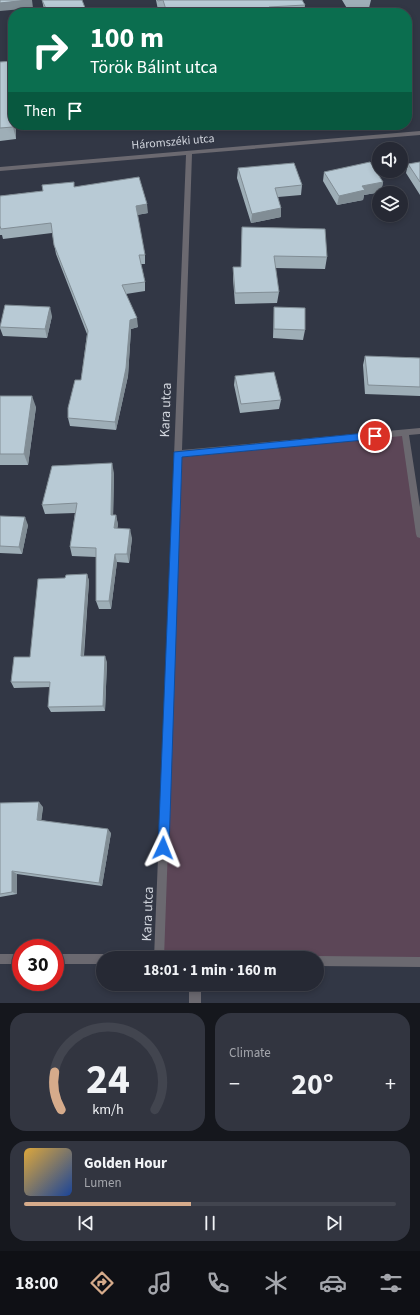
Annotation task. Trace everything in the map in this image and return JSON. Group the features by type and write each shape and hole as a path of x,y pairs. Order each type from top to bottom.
{"street":[{"name":"Háromszéki utca","path":"0,169 420,133"},
{"name":"Kara utca","path":"159,951 189,152"},
{"path":"177,454 420,431"},
{"path":"405,433 420,534"},
{"path":"0,958 12,958"},
{"path":"64,958 96,958"},
{"path":"324,961 420,962"},
{"path":"195,991 195,1003"}],"shaded area":[{"path":"405,433 420,534 420,962 324,958 324,951 159,951 177,454"}],"building":[{"path":"0,0 28,0 0,3"},
{"path":"42,0 82,0 85,8 46,8"},
{"path":"163,0 302,0 305,5 269,8 165,8"},
{"path":"8,61 8,127 0,128 0,62"},
{"path":"370,162 372,165 372,178 380,178 383,182 362,186 365,190 339,196 324,172"},
{"path":"420,162 420,182 408,164"},
{"path":"294,163 302,185 275,188 281,208 252,214 238,168"},
{"path":"139,177 147,204 136,206 145,255 139,255 145,282 122,285 137,318 130,320 126,368 115,422 68,418 68,408 75,380 81,380 88,331 54,245 51,223 1,229 0,196 43,191 42,185 74,182 74,187"},
{"path":"242,227 325,229 327,257 274,256 279,292 235,293 233,267 241,267"},
{"path":"5,305 50,307 45,329 0,327"},
{"path":"274,307 305,308 305,330 274,329"},
{"path":"365,356 420,358 420,387 368,385"},
{"path":"274,372 281,400 241,404 235,376"},
{"path":"0,396 32,396 24,454 0,454"},
{"path":"112,463 111,515 116,515 114,528 130,529 127,554 115,554 109,601 96,601 96,548 70,547 77,503 42,505 52,466"},
{"path":"0,516 25,517 19,547 0,546"},
{"path":"87,574 81,656 105,656 103,706 48,707 50,682 11,682 14,657 30,657 38,579 65,578 66,575"},
{"path":"39,802 37,820 108,829 99,883 12,871 12,892 0,894 0,803"}],"route":[{"path":"163,848 177,454 375,436"}]}
